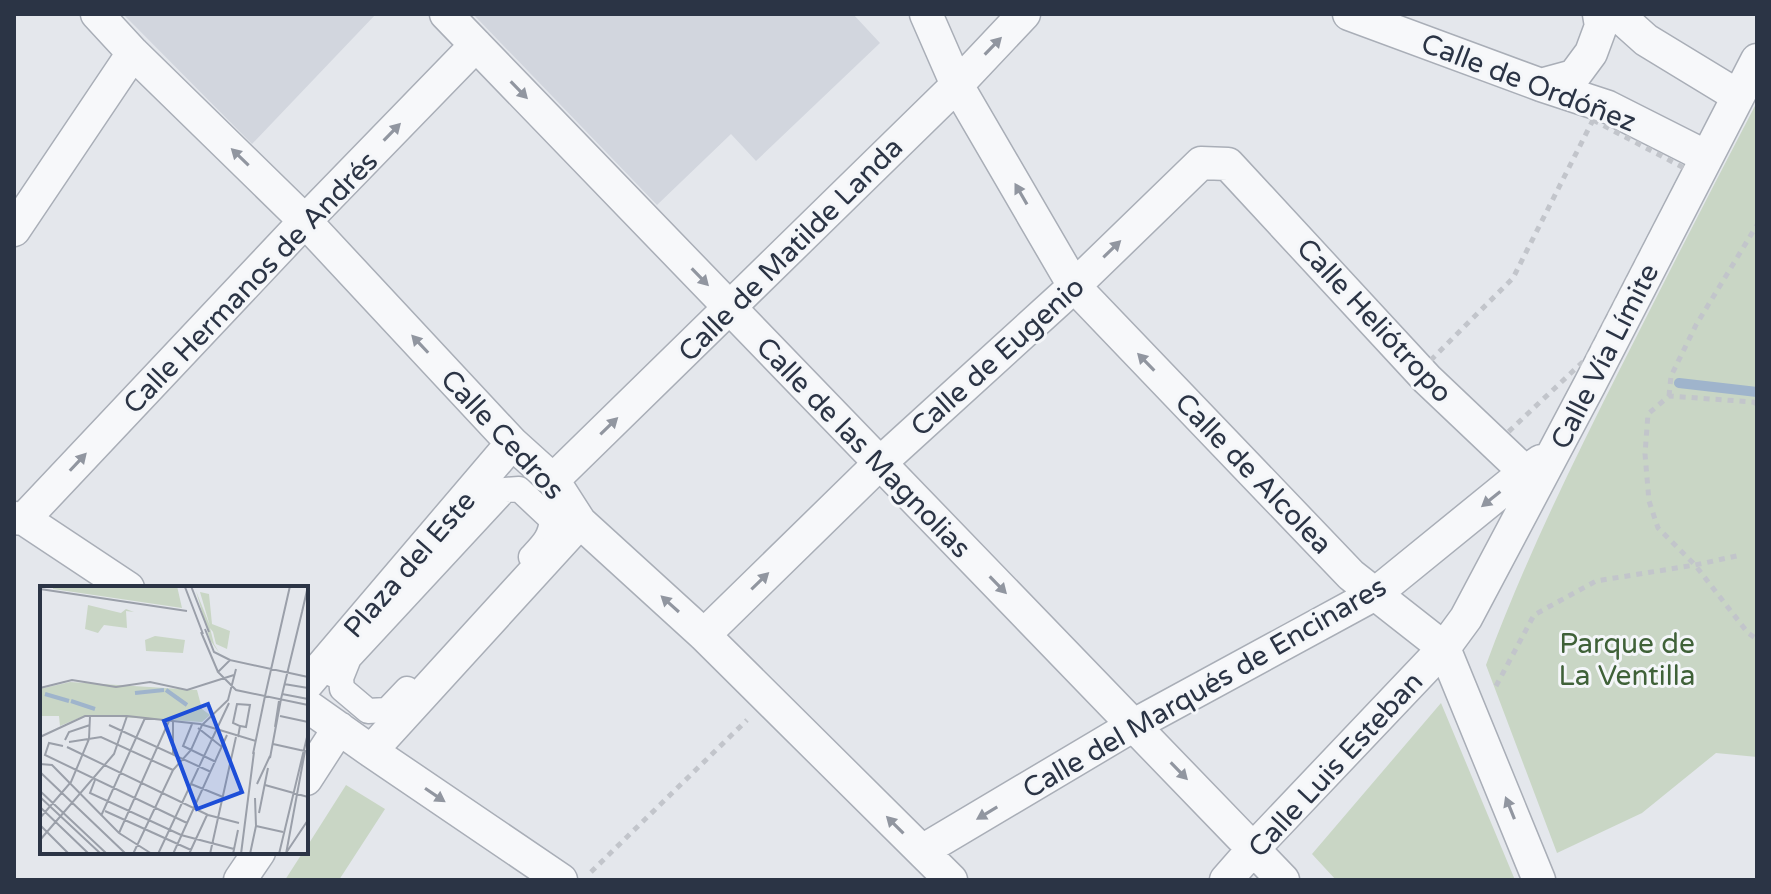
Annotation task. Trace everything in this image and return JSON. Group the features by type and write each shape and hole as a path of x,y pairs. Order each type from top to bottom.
{"street":[{"name":"Calle Cedros","path":"97,14 305,221 512,443 553,480 562,530 704,635 951,880"},
{"name":"Calle de las Magnolias","path":"446,14 1283,880"},
{"name":"Calle de Alcolea","path":"926,14 957,85 1074,286 1351,575 1444,648"},
{"name":"Calle de Matilde Landa","path":"553,480 957,85 1024,14"},
{"name":"Calle de Ordóñez","path":"1349,14 1608,107 1707,157"},
{"path":"1541,85 1574,76 1591,53 1601,26 1599,14"},
{"path":"1617,14 1646,40 1738,96"},
{"name":"Calle Hermanos de Andrés","path":"19,518 476,45"},
{"path":"14,230 133,53"},
{"name":"Calle Vía Límite","path":"1444,648 1466,618 1554,453 1757,60"},
{"name":"Calle de Eugenio","path":"704,635 880,463 1074,286 1201,163 1228,164"},
{"name":"Calle Heliótropo","path":"1228,164 1427,379 1525,472"},
{"name":"Plaza del Este","path":"327,679 512,443"},
{"name":"Calle del Marqués de Encinares","path":"922,851 1134,725 1375,594 1525,472 1554,453"},
{"path":"500,486 519,489 562,530 544,543 387,710 368,711 327,679 500,486"},
{"path":"19,518 125,586"},
{"path":"371,751 562,530"},
{"path":"1444,648 1539,880"},
{"name":"Calle Luis Esteban","path":"1226,880 1444,648"},
{"path":"308,706 561,880"},
{"path":"308,776 339,728"},
{"path":"240,880 258,854"}],"path":[{"path":"1593,120 1686,169 1588,357 1505,435 1501,435 1429,362 1513,278 1593,120"},
{"path":"1757,225 1696,325 1671,376 1669,396 1648,414 1645,454 1649,501 1658,528 1695,565 1748,633 1757,639"},
{"path":"1669,396 1756,403"},
{"path":"1496,687 1534,615 1596,581 1741,555"},
{"path":"582,880 768,700"}],"shaded area":[{"path":"123,14 376,14 252,144"},
{"path":"473,14 853,14 880,43 756,161 731,134 657,205"}],"green space":[{"name":"Parque de La Ventilla","path":"1757,102 1757,757 1716,753 1642,813 1557,853 1486,665 1532,551 1567,477"},
{"path":"1441,703 1515,880 1336,880 1312,854"},
{"path":"346,785 385,809 339,880 285,880 302,854 308,854 308,845"}],"waterway":[{"path":"1679,383 1757,392"}]}
